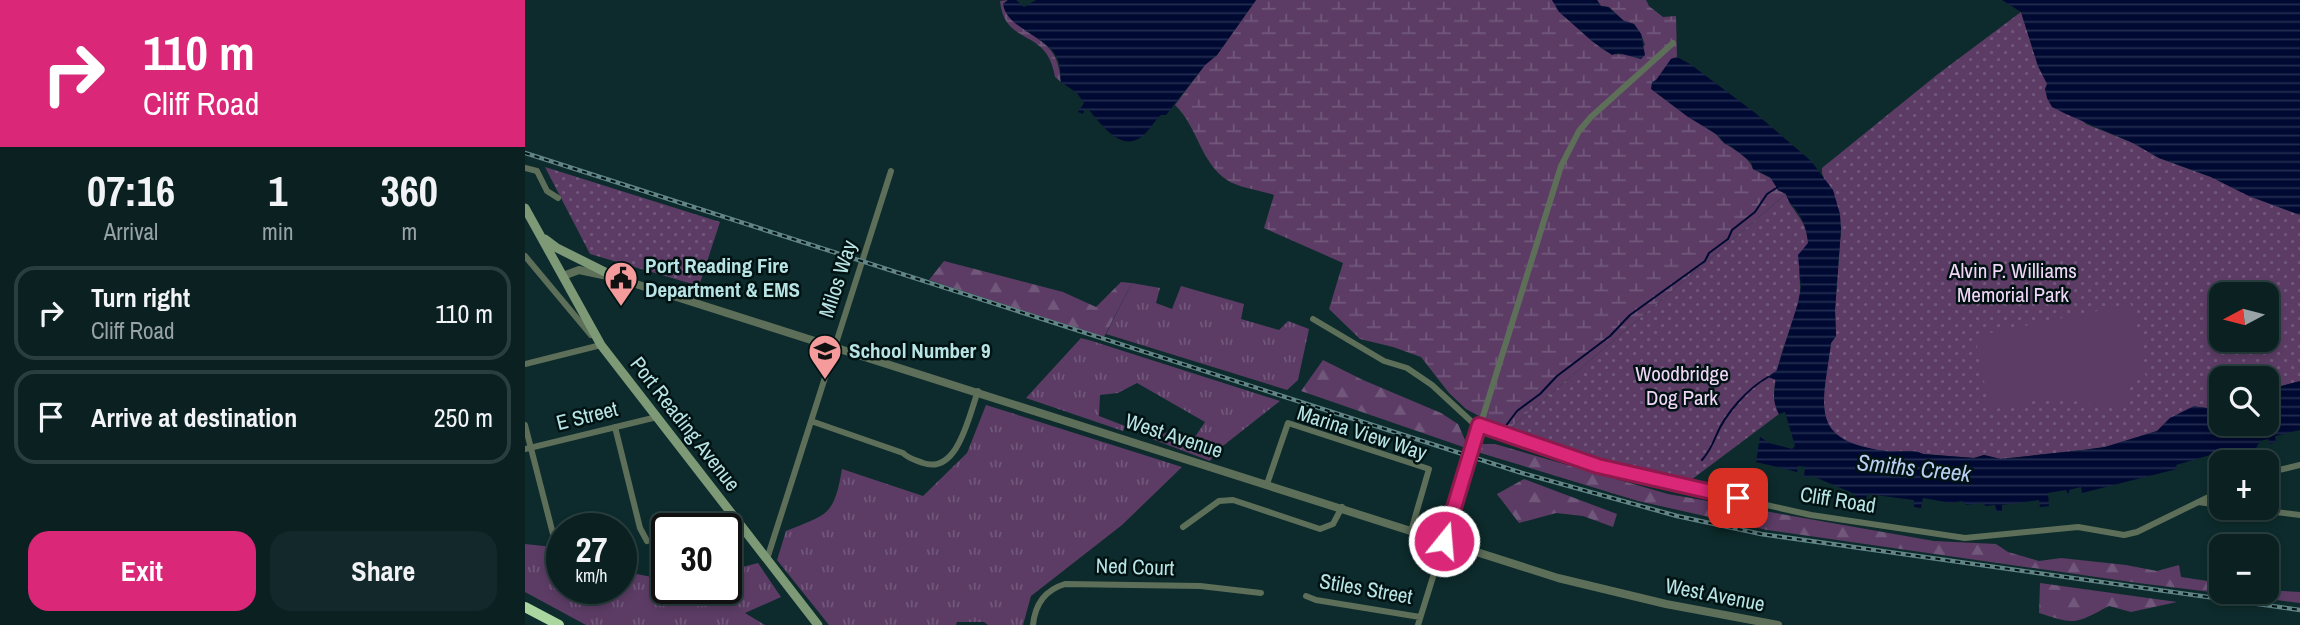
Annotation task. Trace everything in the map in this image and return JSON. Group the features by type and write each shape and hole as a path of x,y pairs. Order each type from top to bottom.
{"highway":[{"path":"525,607 559,625"}],"main road":[{"name":"Port Reading Avenue","path":"525,208 601,345 818,625"},
{"path":"540,235 557,248 617,278"}],"street":[{"path":"1419,621 1562,166 1579,131 1591,117 1673,43"},
{"path":"525,168 537,171 547,191 558,198"},
{"name":"Milos Way","path":"767,559 891,171"},
{"name":"Port Reading Avenue","path":"525,256 601,345"},
{"name":"West Avenue","path":"563,276 579,270 617,278 835,345 1558,578 1666,604 1778,625"},
{"name":"Cliff Road","path":"1313,319 1384,360 1407,368 1432,385 1460,413 1479,425 1615,471 1811,515 1965,538 2078,527 2124,535 2137,532 2209,496"},
{"path":"525,364 601,345"},
{"path":"811,421 903,453 930,466 939,465 958,449 978,391"},
{"name":"E Street","path":"528,448 657,417"},
{"name":"Marina View Way","path":"1266,484 1288,423 1429,469 1411,531"},
{"path":"525,425 528,448 547,513"},
{"path":"615,427 640,528 647,541"},
{"path":"2279,470 2300,465"},
{"path":"1183,527 1224,500 1233,500 1321,529 1333,524 1342,507"},
{"path":"2197,502 2209,504"},
{"path":"2279,512 2300,515"},
{"name":"Ned Court","path":"1033,625 1034,614 1046,593 1065,584 1200,586 1261,593"},
{"name":"Stiles Street","path":"1306,596 1419,621"}],"green space":[{"path":"1008,0 1003,4 1016,21 1055,56 1061,82 1055,77 1051,61 1044,50 1017,32 1003,16 1000,1"},
{"path":"1256,0 1552,0 1590,39 1607,52 1617,54 1645,45 1641,34 1634,24 1624,21 1609,7 1601,6 1597,0 1646,0 1649,6 1663,17 1676,16 1677,57 1671,59 1652,89 1716,134 1749,161 1753,169 1774,180 1778,190 1786,194 1507,431 1466,409 1449,393 1421,357 1360,339 1329,309 1343,263 1264,228 1274,195 1237,185 1218,173 1189,123 1175,105 1205,65 1217,55"},
{"name":"Alvin P. Williams Memorial Park","path":"2021,12 2038,66 2048,84 2086,124 2133,143 2159,158 2300,215 2300,381 2279,387 2279,366 2209,366 2209,408 2200,407 2170,418 2157,431 2105,447 2000,459 1984,455 1974,458 1872,449 1848,443 1836,436 1825,413 1825,384 1831,343 1836,336 1835,310 1841,229 1822,168 1938,74"},
{"path":"545,167 720,222 699,286 590,254"},
{"name":"Woodbridge Dog Park","path":"1786,194 1806,228 1808,242 1800,271 1799,300 1776,373 1775,402 1779,414 1687,483 1616,469 1507,431"},
{"path":"944,261 1063,292 1096,307 1121,282 1132,283 1104,337 929,280"},
{"path":"1132,283 1160,288 1156,303 1172,309 1181,286 1244,304 1241,319 1279,330 1288,321 1309,329 1298,380 1287,390 1106,334"},
{"path":"2131,304 2136,331 2143,332 2139,346 2146,378 2130,382 2123,410 2053,397 1990,410 1975,336"},
{"path":"1081,338 1280,401 1219,449 1210,461 1152,439 1174,429 1193,440 1205,422 1137,383 1118,393 1100,395 1099,416 1125,426 1123,431 1026,398"},
{"path":"1323,360 1441,413 1458,424 1469,449 1301,391"},
{"path":"986,405 1182,467 1122,525 1031,596 1023,625 957,622 956,625 829,625 777,560 786,531 827,511 836,496 842,469 923,496 967,453"},
{"path":"1479,444 1495,444 1668,494 1934,541 1996,544 2008,552 2039,561 2061,558 2157,571 2179,565 2181,577 2209,581 2209,592 1767,530 1638,501 1474,451"},
{"path":"1524,479 1617,514 1613,527 1583,516 1556,513 1519,523 1497,494"},
{"path":"525,544 546,546 546,603 525,592"},
{"path":"758,563 781,597 745,613 765,625 586,625 547,604 637,604 637,574 651,577 651,604 742,604 742,567"},
{"path":"2040,583 2177,602 2131,612 2109,606 2082,619 2068,621 2039,613"},
{"path":"2279,591 2300,592 2300,603 2279,600"}],"water":[{"path":"1008,0 1016,0 1024,7 1036,0 1256,0 1217,55 1205,65 1166,115 1161,115 1138,139 1123,141 1103,127 1088,109 1084,110 1083,114 1078,112 1084,103 1077,93 1061,82 1059,62 1053,51 1012,20 1003,4"},
{"path":"1552,0 1597,0 1601,6 1608,7 1624,21 1634,24 1641,34 1645,55 1641,59 1618,53 1612,55 1559,12"},
{"path":"2002,0 2300,0 2300,215 2159,158 2133,143 2052,107 2045,89 2047,84 2038,66 2021,12"},
{"name":"Smiths Creek","path":"1677,57 1690,64 1754,112 1811,161 1833,190 1841,229 1835,310 1836,336 1831,343 1824,402 1826,417 1832,429 1843,438 1861,446 1886,451 1914,451 1974,458 1984,455 2001,459 2105,447 2157,431 2170,418 2194,406 2209,408 2209,436 2275,436 2276,442 2270,444 2268,439 2260,441 2255,450 2209,450 2209,455 2176,465 2177,469 2082,493 2081,487 2069,490 2069,497 2066,490 2048,493 2049,506 2040,507 2039,500 2002,505 2002,511 1997,512 1995,505 1986,506 1982,503 1966,505 1962,501 1951,503 1923,498 1921,508 1914,507 1914,500 1867,494 1865,508 1853,507 1855,494 1810,475 1808,478 1804,477 1805,467 1798,466 1797,472 1756,462 1760,437 1769,443 1792,449 1795,446 1785,412 1779,414 1775,405 1776,380 1768,377 1777,370 1798,303 1801,287 1798,255 1808,243 1807,235 1799,214 1786,194 1778,190 1770,177 1753,169 1751,162 1725,144 1718,135 1688,117 1651,89 1652,82 1671,59"},
{"path":"2300,381 2300,430 2279,435 2279,387"}],"waterway":[{"path":"1505,427 1517,411 1540,394 1557,376 1610,336 1630,315 1705,261 1709,253 1728,239 1732,230 1755,212 1767,194 1778,187"},
{"path":"1702,460 1731,411 1752,388 1768,377"}],"railway":[{"path":"525,153 1522,473 1677,516 1761,534 2300,610"}],"place":[{"name":"Port Reading Fire Department & EMS","path":"621,308"},
{"name":"School Number 9","path":"825,381"}],"route":[{"path":"1444,541 1479,425 1615,471 1738,498"}]}
